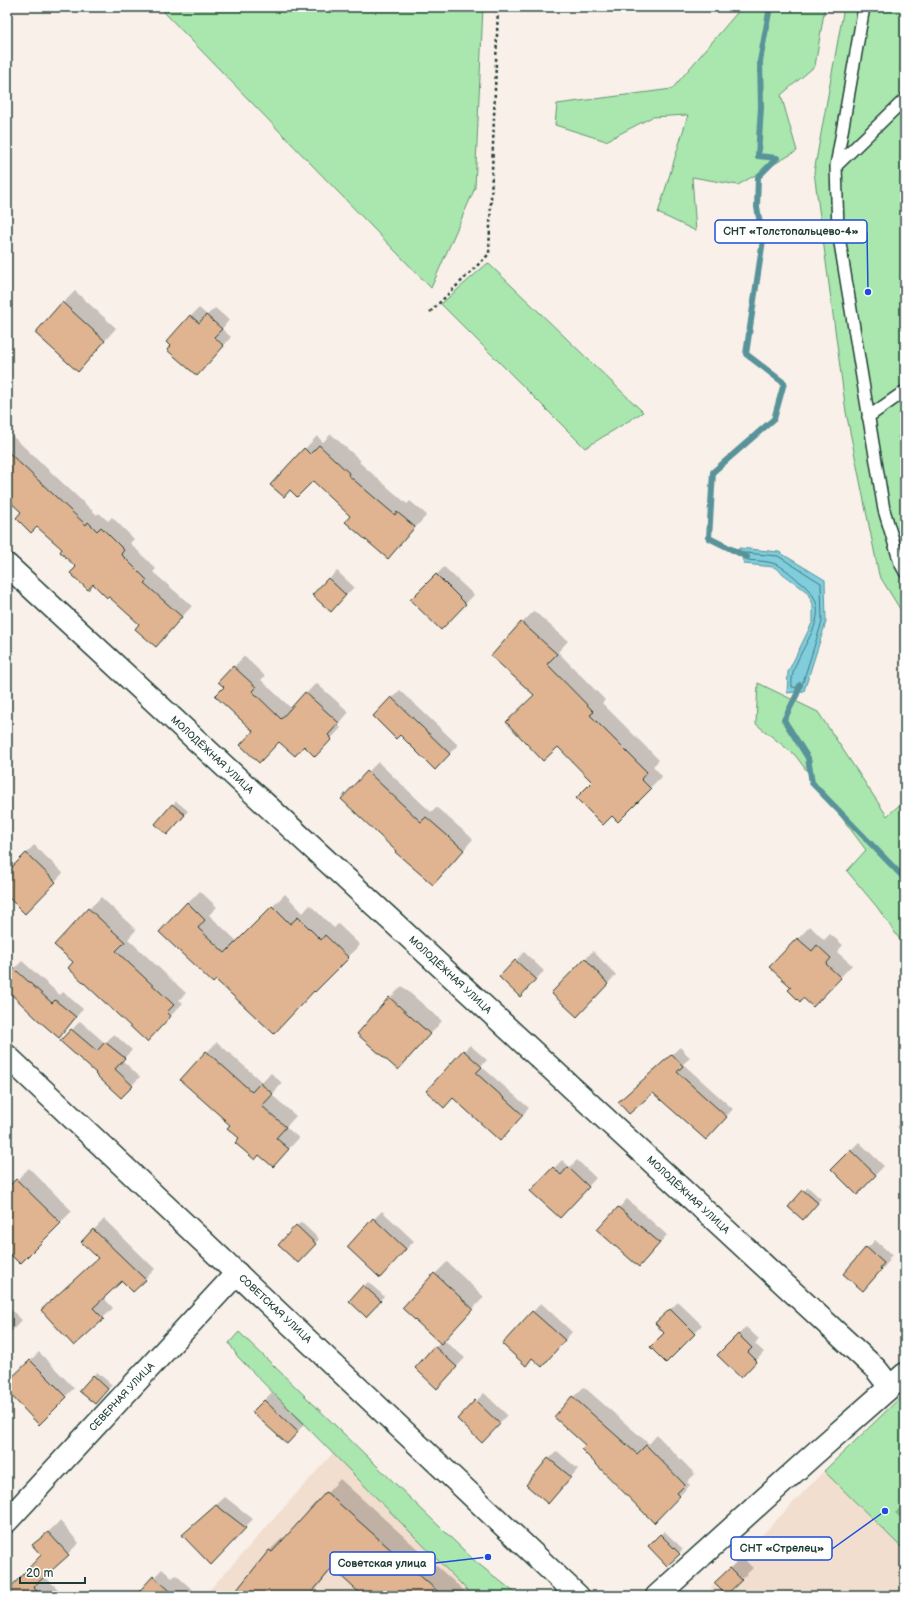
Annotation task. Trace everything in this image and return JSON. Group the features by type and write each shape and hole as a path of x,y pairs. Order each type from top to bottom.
{"street":[{"name":"МОЛОДЁЖНАЯ УЛИЦА","path":"7,565 876,1369 898,1381"},
{"name":"СОВЕТСКАЯ УЛИЦА","path":"7,1056 578,1596"},
{"name":"СЕВЕРНАЯ УЛИЦА","path":"7,1521 237,1273"},
{"path":"657,1596 813,1455 898,1381"}],"lane":[{"path":"864,7 836,166 838,230 884,510 900,563 905,572"},
{"path":"836,166 905,99"},
{"path":"868,417 905,391"}],"path":[{"path":"430,312 489,254 498,7"}],"shaded area":[{"path":"333,1453 481,1596 204,1596"},
{"path":"824,1471 905,1551 905,1596 708,1596 714,1583 726,1595 742,1581 730,1568"}],"green space":[{"path":"164,7 483,7 475,188 431,288 164,12"},
{"path":"742,7 825,7 815,66 781,95 797,151 738,185 692,177 696,231 658,213 688,115 652,117 606,141 555,125 557,104 672,89"},
{"path":"844,7 905,7 905,617 879,575 846,412 814,172"},
{"path":"488,263 643,412 585,448 441,304"},
{"path":"758,683 818,712 887,816 905,800 905,947 877,907 847,871 866,850 795,755 756,724"},
{"path":"239,1332 476,1562 519,1596 473,1596 238,1357 229,1343"},
{"path":"905,1393 905,1551 824,1471"}],"water":[{"path":"739,548 779,552 825,580 826,622 804,691 787,693 788,672 813,621 813,604 807,592 774,567 744,564"}],"building":[{"path":"62,302 105,341 78,372 35,333"},
{"path":"190,315 199,323 206,315 222,329 214,337 224,346 197,376 167,350 170,346 166,342"},
{"path":"319,445 349,473 348,475 395,515 397,512 415,527 388,559 345,522 350,516 313,481 297,497 290,490 284,497 270,485 304,448 310,454"},
{"path":"7,451 86,525 88,522 97,531 101,527 124,550 121,554 147,580 144,583 182,617 156,647 135,629 139,624 109,597 107,598 93,584 88,590 70,573 76,567 60,552 62,549 37,527 31,533 16,518 21,512 7,499"},
{"path":"436,574 466,604 441,630 410,600"},
{"path":"328,578 346,595 331,612 312,595"},
{"path":"521,622 557,654 547,664 594,712 590,715 647,772 641,779 651,789 618,822 612,816 603,825 576,798 592,782 558,747 543,761 506,722 534,695 491,656"},
{"path":"233,666 256,687 252,691 281,719 305,692 339,723 328,735 332,739 315,757 304,746 295,756 279,742 259,763 240,745 253,731 215,696 224,687 218,682"},
{"path":"391,697 450,754 435,770 400,735 396,739 373,716"},
{"path":"367,771 421,822 426,817 464,850 433,885 395,852 396,851 341,799"},
{"path":"172,804 185,815 167,835 155,824"},
{"path":"26,853 56,882 25,914 7,896 7,872"},
{"path":"187,902 205,920 198,928 225,953 272,906 290,924 298,917 321,940 325,935 349,958 315,992 314,991 274,1034 216,980 213,983 159,932"},
{"path":"88,908 125,942 116,951 174,1005 167,1012 171,1016 147,1042 68,968 73,962 54,945"},
{"path":"797,938 812,951 817,945 831,958 826,964 841,978 813,1007 803,998 800,1002 788,990 791,987 769,967"},
{"path":"585,958 608,984 577,1017 551,993"},
{"path":"515,960 536,979 520,997 499,977"},
{"path":"7,962 52,1003 55,1000 76,1017 59,1038 7,990"},
{"path":"389,997 430,1034 398,1070 357,1034"},
{"path":"71,1029 97,1051 105,1042 125,1058 115,1069 133,1086 121,1098 60,1041"},
{"path":"463,1050 482,1067 476,1073 523,1115 500,1141 453,1098 444,1108 426,1091"},
{"path":"206,1051 252,1092 260,1083 273,1094 262,1106 286,1127 276,1138 289,1149 273,1167 259,1155 255,1160 235,1143 239,1138 227,1128 230,1125 180,1080"},
{"path":"672,1054 683,1066 677,1072 727,1117 706,1140 653,1093 629,1114 618,1102"},
{"path":"850,1150 876,1175 857,1195 831,1169"},
{"path":"553,1167 561,1175 568,1167 589,1187 560,1218 530,1191"},
{"path":"16,1179 61,1223 20,1264 7,1251 7,1188"},
{"path":"803,1190 818,1203 803,1220 788,1207"},
{"path":"618,1207 660,1243 639,1267 597,1230"},
{"path":"373,1218 406,1249 380,1278 347,1247"},
{"path":"296,1225 316,1244 298,1263 278,1245"},
{"path":"93,1229 146,1280 133,1292 122,1281 93,1308 104,1319 74,1346 41,1310 98,1258 81,1242"},
{"path":"866,1247 884,1263 880,1268 882,1269 863,1291 843,1274"},
{"path":"434,1273 473,1309 441,1344 402,1308"},
{"path":"363,1285 381,1301 366,1317 349,1301"},
{"path":"670,1309 695,1334 666,1363 650,1347 664,1333 655,1323"},
{"path":"532,1311 565,1340 542,1367 532,1358 526,1366 502,1344"},
{"path":"738,1334 752,1348 748,1352 757,1361 741,1378 717,1355"},
{"path":"434,1346 457,1367 437,1389 415,1368"},
{"path":"30,1360 67,1397 39,1425 7,1391 7,1382"},
{"path":"93,1375 108,1389 95,1404 79,1391"},
{"path":"572,1396 637,1454 646,1445 685,1485 677,1493 680,1496 654,1523 581,1449 585,1445 554,1417"},
{"path":"264,1400 298,1432 287,1444 252,1412"},
{"path":"475,1400 500,1424 482,1443 457,1419"},
{"path":"548,1458 571,1477 548,1504 526,1485"},
{"path":"326,1492 443,1596 363,1596 332,1568 309,1596 232,1596 269,1550 272,1552"},
{"path":"216,1505 246,1528 211,1565 182,1535"},
{"path":"48,1532 69,1555 33,1587 42,1596 7,1596 7,1591 41,1555 32,1545"},
{"path":"660,1534 680,1554 667,1566 648,1546"},
{"path":"730,1568 742,1580 726,1595 714,1583"},
{"path":"153,1576 176,1596 135,1596"}],"waterway":[{"path":"747,557 709,538 713,472 774,419 784,383 746,354 763,240 757,207 758,177 777,158 758,156 761,107 760,61 770,7"},
{"path":"800,685 784,720 808,758 812,783 905,879"}],"place":[{"name":"СНТ «Толстопальцево-4»","path":"868,292"},
{"name":"СНТ «Стрелец»","path":"885,1511"},
{"name":"Советская улица","path":"488,1557"}]}
